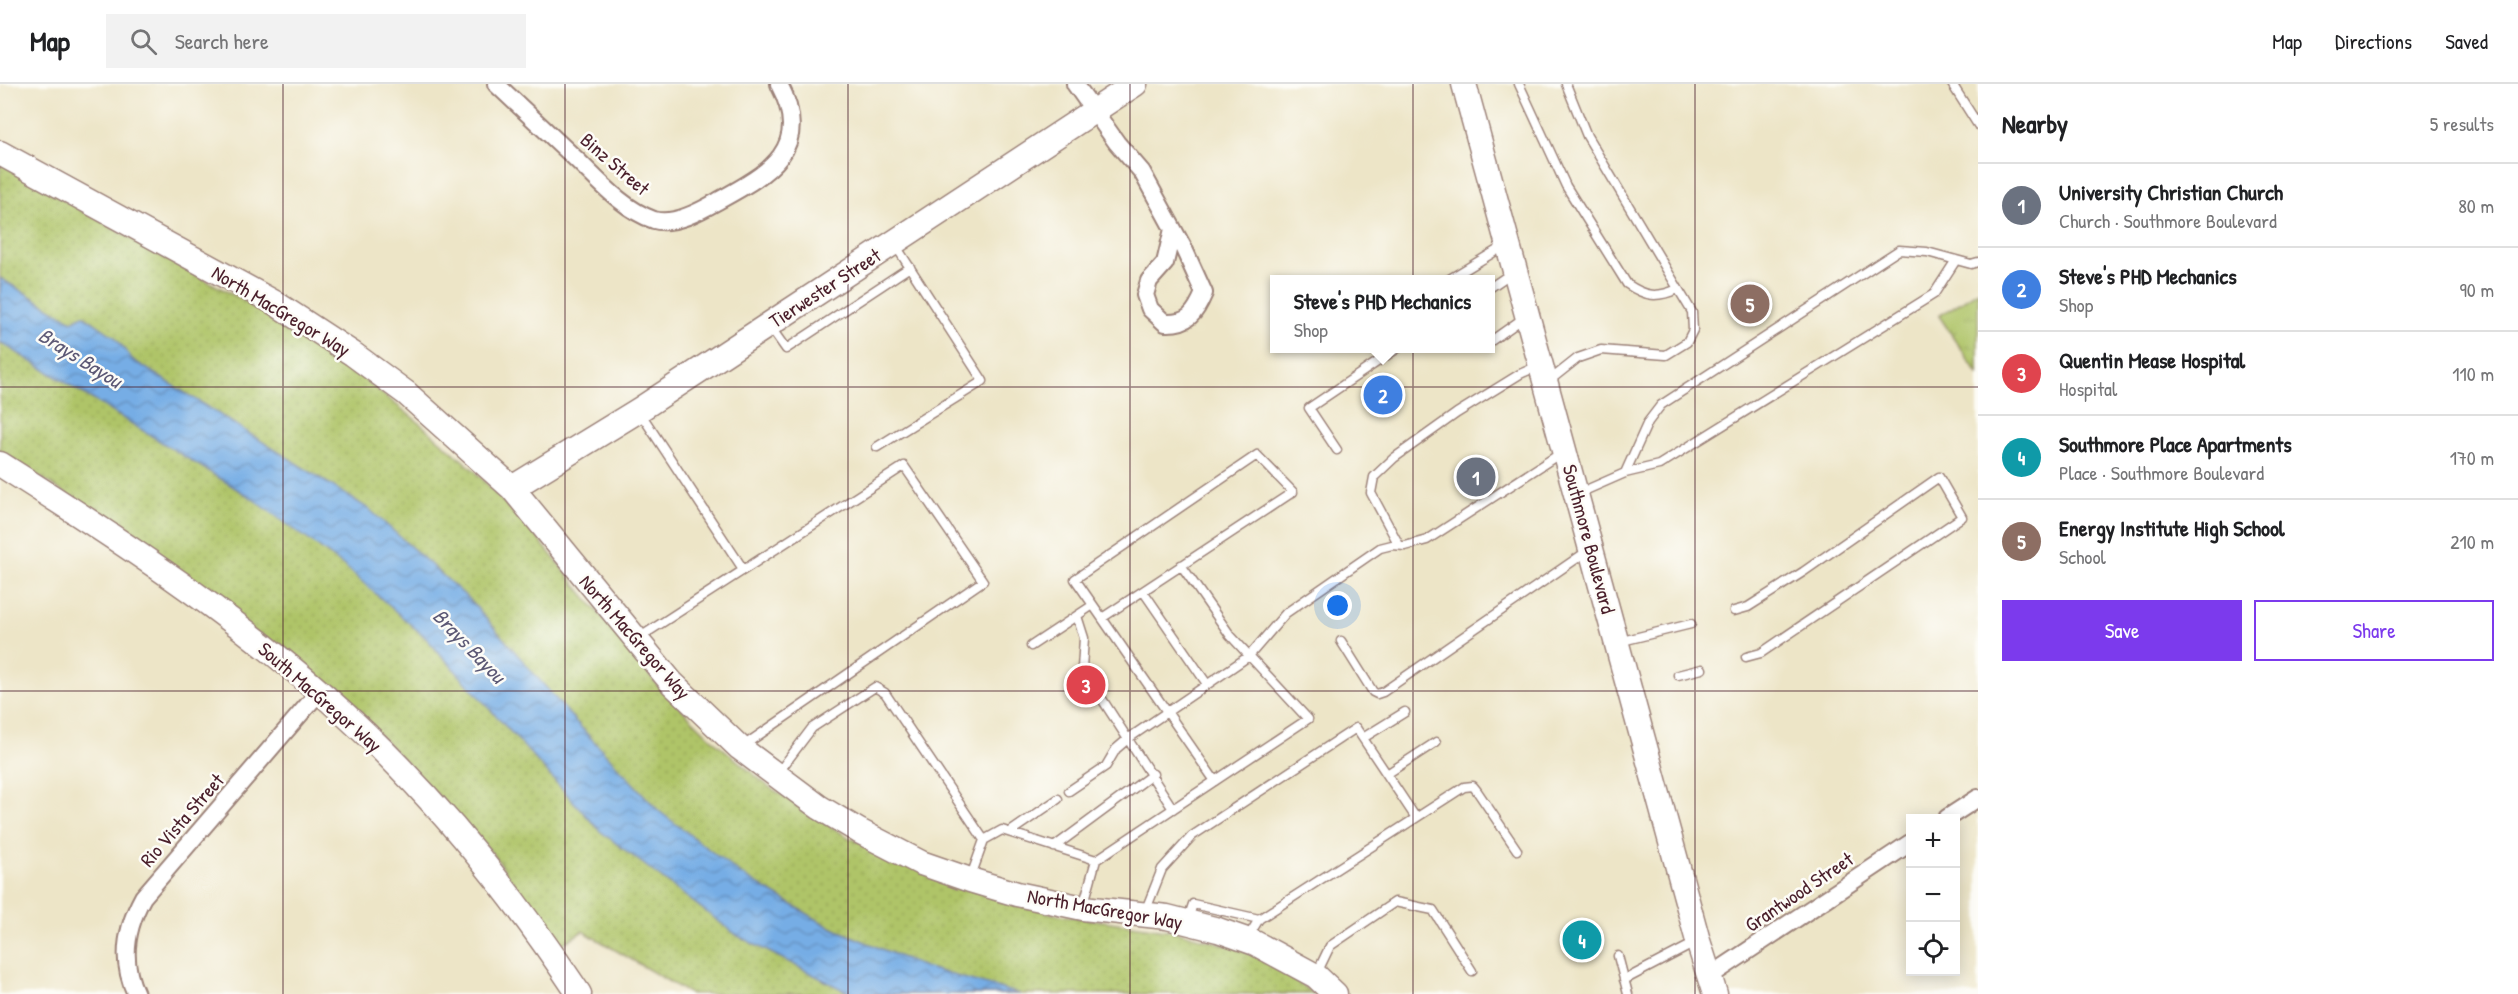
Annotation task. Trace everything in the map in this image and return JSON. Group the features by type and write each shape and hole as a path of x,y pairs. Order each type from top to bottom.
{"main road":[{"name":"Tierwester Street","path":"512,488 639,410 1135,84"},
{"name":"Southmore Boulevard","path":"1464,84 1698,941 1712,985"},
{"name":"North MacGregor Way","path":"0,153 275,303 344,348 406,393 512,488 672,683 740,748 775,776 859,831 921,863 1017,894 1083,908 1187,922 1246,940 1316,975 1335,994"},
{"name":"South MacGregor Way","path":"0,464 70,508 230,620 319,692 399,767 477,855 579,994"}],"street":[{"name":"Binz Street","path":"496,84 608,190 639,213 657,221 675,219 700,211 757,180 777,162 792,129 790,112 778,84"},
{"path":"1075,84 1094,112 1142,172 1173,229 1204,293 1196,311 1178,323 1165,323 1150,309 1145,295 1149,281 1165,263 1173,229"},
{"name":"Rio Vista Street","path":"136,994 128,972 127,940 135,912 143,897 319,692"},
{"path":"1954,814 1978,798"},
{"name":"Grantwood Street","path":"1712,985 1906,847"}],"lane":[{"path":"1519,84 1566,186 1627,284 1639,292 1661,296 1678,289"},
{"path":"1399,545 1371,493 1374,477 1394,458 1520,374 1544,374 1601,350 1666,356 1687,342 1693,330 1692,312 1587,136 1566,84"},
{"path":"1952,84 1978,125"},
{"path":"877,447 983,381 894,243"},
{"path":"1455,275 1508,244"},
{"path":"1625,473 1648,422 1661,405 1899,250 1927,252 1971,264 1978,262"},
{"path":"1577,494 1625,473 1659,465 1934,294 1956,260"},
{"path":"769,325 786,349 910,267"},
{"path":"1495,284 1516,270"},
{"path":"1495,337 1528,315"},
{"path":"1337,450 1309,408 1391,353"},
{"path":"639,410 743,569"},
{"path":"1069,791 1106,766 1116,749 1129,738 1249,656 1286,613 1380,548 1427,540 1565,450"},
{"path":"1102,618 1293,492 1257,455 1075,579 1093,604 1102,618 1215,781"},
{"path":"635,640 904,466 983,580 740,748"},
{"path":"1734,611 1748,607 1803,572 1939,477 1962,517 1761,653 1746,657"},
{"path":"1341,641 1373,692 1377,694 1383,692 1592,548"},
{"path":"1083,908 1096,860 1308,718 1230,635 1181,565"},
{"path":"1143,591 1207,684"},
{"path":"1032,646 1093,604"},
{"path":"1077,616 1084,638 1082,668 1153,774 1173,809"},
{"path":"1618,642 1690,624"},
{"path":"1678,675 1699,670"},
{"path":"775,776 812,728 875,687 885,693 984,840"},
{"path":"1363,738 1405,712"},
{"path":"1143,915 1162,869 1191,836 1356,728 1416,818"},
{"path":"1387,774 1436,742"},
{"path":"1054,847 1153,774"},
{"path":"1246,940 1259,919 1464,786 1473,786 1517,849"},
{"path":"1010,832 1058,799"},
{"path":"970,880 984,840 1002,830 1096,860"},
{"path":"1316,975 1330,946 1395,902 1433,910 1472,971"},
{"path":"1187,922 1193,904 1259,919"},
{"path":"1624,980 1698,941"},
{"path":"1618,956 1628,994"}],"green space":[{"path":"0,163 165,258 270,315 361,377 417,421 474,470 535,535 658,686 714,741 769,787 849,838 1053,914 1174,931 1238,948 1280,969 1314,994 690,994 583,931 558,947 494,855 381,736 65,493 0,452"},
{"path":"1978,291 1978,374 1939,316"}],"water":[{"name":"Brays Bayou","path":"0,278 72,321 83,315 115,337 133,360 369,509 470,600 576,722 659,811 742,875 828,926 924,967 1020,994 851,994 738,936 600,831 426,638 343,565 250,497 0,342"}],"place":[{"name":"Energy Institute High School","path":"1750,304"},
{"name":"Steve's PHD Mechanics","path":"1383,395"},
{"name":"University Christian Church","path":"1476,477"},
{"name":"Quentin Mease Hospital","path":"1086,685"},
{"name":"Southmore Place Apartments","path":"1582,940"}]}
